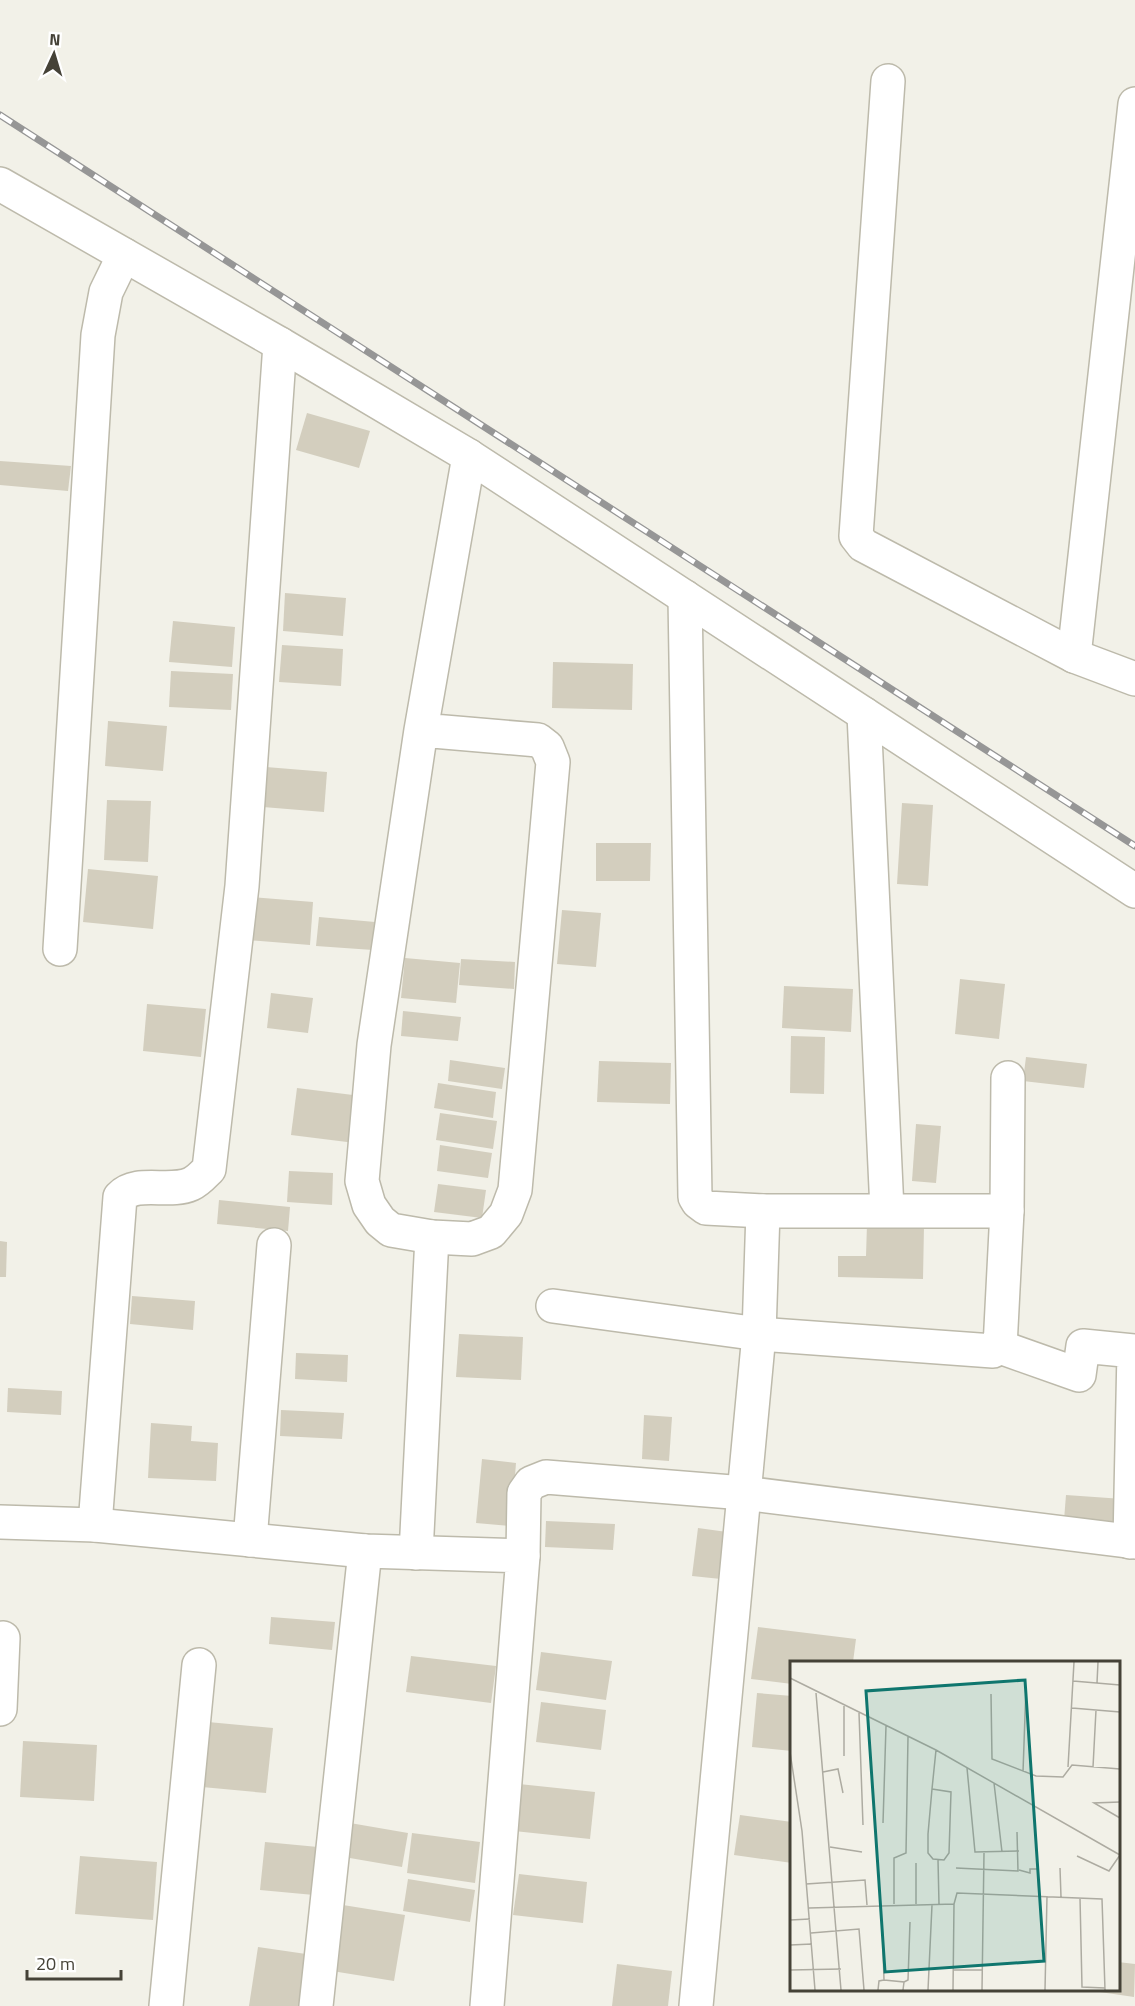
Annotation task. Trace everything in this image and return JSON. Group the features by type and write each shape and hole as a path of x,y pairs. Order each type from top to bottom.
{"street":[{"path":"888,81 856,536 863,545 1074,656 1135,679"},
{"path":"1074,656 1135,104"},
{"path":"0,184 280,344 469,456 1135,891"},
{"path":"60,949 98,335 106,292 124,255"},
{"path":"95,1525 120,1197 126,1191 134,1188 177,1189 194,1183 209,1169 242,886 280,344"},
{"path":"422,730 538,740 547,747 553,762 515,1190 506,1214 491,1232 472,1239 432,1237 391,1230 380,1221 369,1204 362,1181 375,1045 422,730 469,456"},
{"path":"685,597 695,1197 698,1203 706,1208 763,1211 1007,1211"},
{"path":"864,714 887,1210"},
{"path":"1000,1347 1007,1211 1008,1078"},
{"path":"696,2006 759,1334 763,1211"},
{"path":"416,1553 432,1237"},
{"path":"250,1540 274,1245"},
{"path":"553,1306 759,1334 993,1352 1000,1347"},
{"path":"487,2006 523,1557 525,1493 531,1484 546,1477 744,1493 1132,1542 1134,1351 1083,1346 1079,1375 1000,1347"},
{"path":"0,1522 95,1525 365,1551 523,1557"},
{"path":"316,2006 365,1551"},
{"path":"0,1709 3,1638"},
{"path":"166,2006 199,1665"}],"building":[{"path":"307,413 370,431 359,468 296,450"},
{"path":"0,461 71,466 68,491 0,485"},
{"path":"285,593 346,598 343,636 283,631"},
{"path":"173,621 235,627 232,667 169,662"},
{"path":"282,645 343,649 341,686 279,682"},
{"path":"553,662 633,664 632,710 552,708"},
{"path":"171,671 233,674 231,710 169,707"},
{"path":"108,721 167,726 163,771 105,766"},
{"path":"266,767 327,772 324,812 263,807"},
{"path":"107,800 151,801 148,862 104,860"},
{"path":"902,803 933,805 928,886 897,884"},
{"path":"596,843 651,843 650,881 596,881"},
{"path":"88,869 158,876 153,929 83,922"},
{"path":"250,897 313,902 310,945 247,940"},
{"path":"562,910 601,913 596,967 557,964"},
{"path":"319,917 375,922 373,950 316,946"},
{"path":"405,958 460,963 456,1003 401,998"},
{"path":"461,959 515,962 514,989 459,985"},
{"path":"960,979 1005,984 999,1039 955,1034"},
{"path":"784,986 853,989 851,1032 782,1028"},
{"path":"271,993 313,998 308,1033 267,1028"},
{"path":"147,1004 206,1009 201,1057 143,1051"},
{"path":"403,1011 461,1017 458,1041 401,1036"},
{"path":"791,1036 825,1037 824,1094 790,1093"},
{"path":"1026,1057 1087,1064 1084,1088 1023,1081"},
{"path":"450,1060 505,1068 502,1089 448,1081"},
{"path":"599,1061 671,1063 670,1104 597,1102"},
{"path":"438,1083 496,1092 493,1118 434,1108"},
{"path":"297,1088 361,1096 355,1143 291,1135"},
{"path":"440,1113 497,1121 493,1149 436,1140"},
{"path":"916,1124 941,1126 936,1183 912,1181"},
{"path":"440,1145 492,1153 488,1178 437,1171"},
{"path":"289,1171 333,1173 332,1205 287,1202"},
{"path":"438,1184 486,1190 482,1218 434,1212"},
{"path":"219,1200 290,1207 288,1231 217,1224"},
{"path":"867,1224 924,1226 923,1279 838,1277 838,1256 866,1256"},
{"path":"0,1241 7,1242 6,1277 0,1277"},
{"path":"132,1296 195,1301 193,1330 130,1324"},
{"path":"459,1334 523,1337 521,1380 456,1377"},
{"path":"296,1353 348,1355 347,1382 295,1379"},
{"path":"8,1388 62,1391 61,1415 7,1412"},
{"path":"281,1410 344,1413 342,1439 280,1436"},
{"path":"644,1415 672,1417 669,1461 642,1459"},
{"path":"151,1423 192,1426 191,1441 218,1443 216,1481 148,1478"},
{"path":"482,1459 516,1463 511,1526 476,1523"},
{"path":"1066,1495 1123,1499 1122,1524 1064,1520"},
{"path":"546,1521 615,1524 613,1550 545,1547"},
{"path":"698,1528 727,1532 721,1579 692,1576"},
{"path":"271,1617 335,1622 332,1650 269,1644"},
{"path":"758,1627 856,1639 853,1661 790,1661 790,1684 751,1679"},
{"path":"541,1652 612,1661 606,1700 536,1690"},
{"path":"411,1656 496,1666 491,1703 406,1692"},
{"path":"757,1693 790,1696 790,1751 752,1747"},
{"path":"541,1702 606,1710 601,1750 536,1742"},
{"path":"208,1722 273,1728 266,1793 202,1787"},
{"path":"23,1741 97,1745 94,1801 20,1797"},
{"path":"519,1784 595,1792 590,1839 514,1831"},
{"path":"740,1815 790,1822 790,1863 734,1855"},
{"path":"350,1823 408,1833 402,1867 344,1857"},
{"path":"412,1833 480,1842 475,1883 407,1873"},
{"path":"265,1842 318,1847 314,1895 260,1890"},
{"path":"80,1856 157,1862 153,1920 75,1914"},
{"path":"519,1874 587,1882 583,1923 513,1915"},
{"path":"408,1879 475,1890 470,1922 403,1911"},
{"path":"343,1905 405,1915 394,1981 332,1971"},
{"path":"258,1947 306,1954 299,2006 249,2006"},
{"path":"1120,1962 1135,1964 1134,1997 1093,1991 1120,1991"},
{"path":"617,1964 672,1971 668,2006 612,2006"}],"railway":[{"path":"0,115 1135,846"}]}
